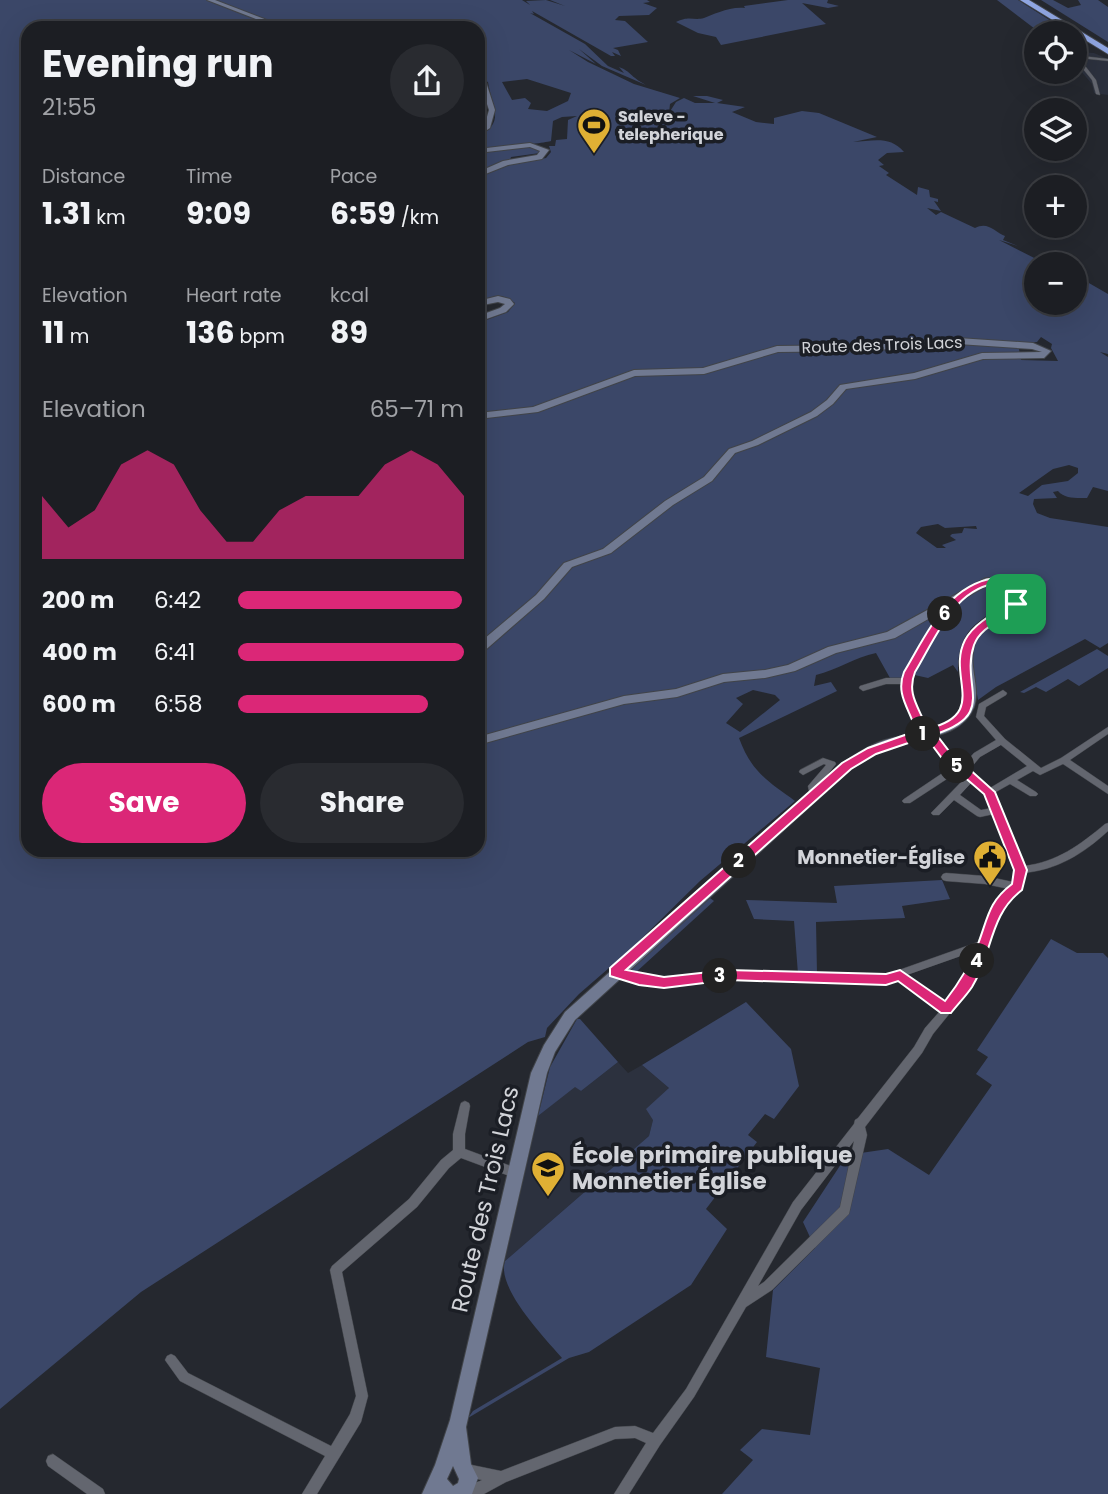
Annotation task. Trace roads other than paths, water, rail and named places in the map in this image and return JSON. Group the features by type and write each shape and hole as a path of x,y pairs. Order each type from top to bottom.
{"highway":[{"path":"1024,0 1107,47"},
{"path":"1031,0 1107,47"}],"street":[{"path":"209,0 266,21"},
{"path":"1087,57 1108,60"},
{"path":"1087,71 1094,80 1098,94"},
{"path":"485,86 492,110 485,129"},
{"path":"485,150 528,145 545,150 539,157 506,163 485,172"},
{"path":"485,302 498,299 510,304 503,310 485,316"},
{"name":"Route des Trois Lacs","path":"485,415 535,410 634,373 704,371 777,349 855,348 958,341 1033,346 1047,351 1045,354 1032,356 977,357 915,376 843,387 830,402 814,414 755,443 732,451 708,479 669,503 607,551 568,565 540,597 485,644"},
{"name":"Route des Trois Lacs","path":"451,1482 459,1420 542,1062 570,1016 584,1000 813,794 865,755 888,744 953,723 962,716 968,705 965,660 970,641 983,625 1016,604 1020,597 1011,586 990,581 954,600"},
{"path":"621,1494 655,1440 690,1393 797,1206 918,1050 929,1029 967,983 1002,898 1018,887 1021,870 989,792 964,772 926,733 907,700 905,681 954,600"},
{"path":"485,739 624,700 677,693 733,676 765,674 791,668 832,650 891,635 954,600"},
{"path":"863,688 886,681 905,681"},
{"path":"1003,693 982,706 979,713 1002,741 1032,767 1044,771 1108,730"},
{"path":"936,813 954,795 964,772 977,755 1002,741"},
{"path":"1064,760 1108,791"},
{"path":"803,772 823,761 832,764 812,786 813,794"},
{"path":"989,792 1032,767"},
{"path":"907,800 964,772"},
{"path":"1010,780 1033,794"},
{"path":"954,795 980,814 998,810"},
{"path":"1021,870 1039,869 1077,854 1108,826"},
{"path":"946,877 985,880 1018,887"},
{"path":"615,972 639,980 664,982 728,975 886,979 985,944"},
{"path":"900,976 946,1009"},
{"path":"459,1152 459,1134 465,1107"},
{"path":"741,1304 768,1286 845,1210 860,1135 859,1123"},
{"path":"459,1152 515,1173"},
{"path":"309,1494 356,1417 362,1396 336,1269 386,1229 413,1203 444,1164 459,1152"},
{"path":"171,1360 184,1377 334,1454"},
{"path":"451,1482 478,1490 502,1477 615,1433 635,1432 655,1440"},
{"path":"53,1461 98,1494"},
{"path":"451,1482 502,1477"}],"place":[{"name":"Saleve - telepherique","path":"594,155"},
{"name":"Monnetier-Église","path":"990,887"},
{"name":"École primaire publique Monnetier Église","path":"548,1198"}]}
